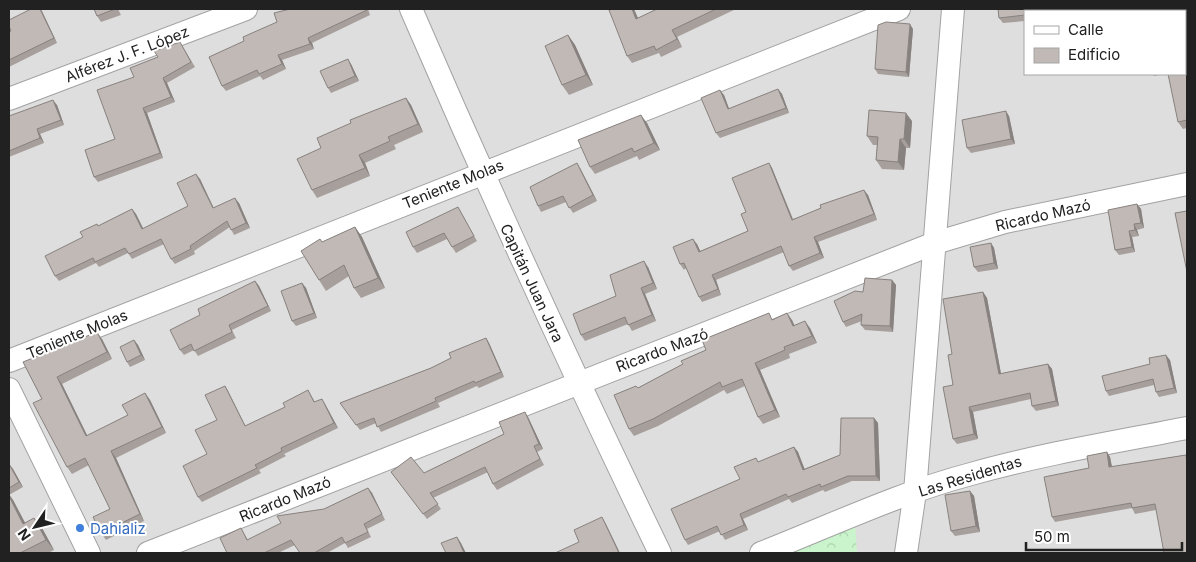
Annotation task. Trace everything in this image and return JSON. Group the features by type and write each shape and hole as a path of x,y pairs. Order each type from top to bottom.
{"street":[{"name":"Alférez J. F. López","path":"9,99 246,9"},
{"name":"Capitán Juan Jara","path":"410,9 481,172 578,383 660,553"},
{"name":"Teniente Molas","path":"9,361 481,172 899,9"},
{"path":"906,553 915,492 953,9"},
{"name":"Ricardo Mazó","path":"148,553 935,243 1005,222 1187,184"},
{"path":"9,389 89,553"},
{"name":"Las Residentas","path":"761,553 915,492 969,474 1027,459 1187,428"}],"shaded area":[{"path":"9,9 1187,9 1187,553 9,553"}],"green space":[{"path":"855,522 857,553 780,553"}],"building":[{"path":"31,9 40,9 54,38 9,60 9,32 11,31 9,20"},
{"path":"94,9 115,9 97,16"},
{"path":"290,9 367,10 308,38 310,44 278,55 282,64 259,74 257,70 222,86 209,57 244,41 243,37 277,22 274,13"},
{"path":"632,9 636,19 657,9 716,9 672,30 677,39 656,50 654,46 627,56 609,10"},
{"path":"998,9 1101,9 1024,10 1024,15 999,18"},
{"path":"1187,9 1187,24 1186,10 1151,10"},
{"path":"886,22 910,24 906,72 875,69 878,25"},
{"path":"568,35 586,75 562,85 545,46"},
{"path":"180,42 191,62 163,78 171,97 143,108 160,153 94,177 85,150 115,139 97,90 134,77 130,68 158,57 154,51"},
{"path":"348,59 355,76 328,88 320,71"},
{"path":"1186,62 1187,120 1178,122 1168,75 1186,75"},
{"path":"778,89 786,108 716,133 701,98 720,90 728,109"},
{"path":"406,98 418,124 388,137 390,141 359,155 365,168 312,190 297,159 321,148 317,138 351,123 350,120"},
{"path":"53,100 61,120 37,129 40,138 9,151 9,116"},
{"path":"869,110 906,113 904,139 900,139 898,162 876,160 878,137 867,136"},
{"path":"1006,111 1011,139 967,148 962,120"},
{"path":"641,115 654,143 634,152 632,148 590,167 578,140"},
{"path":"577,163 593,195 569,208 563,196 538,206 530,187"},
{"path":"769,163 792,220 821,208 820,205 864,190 874,214 814,237 820,253 789,266 781,246 712,275 718,289 699,297 684,263 680,264 673,247 693,239 699,252 748,231 741,214 746,212 732,178"},
{"path":"196,174 213,208 235,198 246,223 231,230 227,221 190,246 191,249 171,259 161,239 129,254 125,248 95,262 93,258 55,276 45,256 83,237 80,232 97,224 98,226 132,209 142,229 188,206 177,183"},
{"path":"1137,204 1141,223 1134,224 1135,230 1129,231 1132,247 1115,250 1108,210"},
{"path":"458,207 474,236 452,247 444,233 413,247 406,232"},
{"path":"1187,211 1187,272 1175,213"},
{"path":"355,227 378,278 354,288 344,265 319,280 301,251 320,239 322,242"},
{"path":"991,243 994,263 974,267 970,247"},
{"path":"644,261 653,283 641,288 652,315 628,325 625,317 581,335 573,314 616,296 610,275"},
{"path":"865,278 892,280 890,326 861,325 862,314 843,322 834,301 855,291 863,292"},
{"path":"255,281 268,306 229,325 232,332 194,351 191,344 180,350 170,330 200,315 198,309"},
{"path":"302,283 314,313 292,321 281,291"},
{"path":"983,292 999,374 1048,364 1056,401 1032,406 1030,393 969,407 974,434 953,439 943,387 953,385 948,355 952,354 943,299"},
{"path":"769,313 772,320 787,313 793,326 805,321 812,336 784,347 785,350 755,363 775,410 758,417 742,379 722,387 720,382 653,419 629,429 614,395 636,386 638,388 683,364 681,361 706,350 702,340"},
{"path":"97,332 107,352 57,377 86,436 128,415 122,405 145,393 162,427 111,451 140,514 101,533 93,517 110,509 85,458 67,467 33,403 42,399 23,362"},
{"path":"486,338 501,372 475,383 474,381 435,398 436,401 377,427 374,418 356,425 340,403 431,368 451,358 449,353"},
{"path":"134,340 141,355 127,362 120,347"},
{"path":"1166,355 1174,388 1156,392 1153,379 1106,391 1102,376 1150,364 1149,358"},
{"path":"225,386 245,426 285,407 283,403 308,390 314,402 322,399 334,423 281,448 282,451 255,465 257,468 198,497 183,466 207,454 195,430 217,420 205,395"},
{"path":"525,412 539,444 534,446 540,459 493,484 485,467 430,493 438,504 423,514 391,472 411,457 424,473 504,434 499,422"},
{"path":"841,418 874,418 876,476 848,476 821,487 820,484 788,497 786,494 740,514 744,525 721,535 717,526 685,540 671,509 740,479 734,467 756,458 758,462 794,447 803,470 840,455"},
{"path":"1107,452 1109,467 1186,455 1187,553 1164,553 1155,504 1132,508 1131,503 1052,517 1044,477 1089,468 1087,456"},
{"path":"9,464 19,482 9,488"},
{"path":"368,488 382,514 364,524 368,532 345,543 342,537 314,553 300,553 291,540 264,553 227,553 220,538 241,528 247,540 281,523 277,516 324,509"},
{"path":"970,491 976,526 951,531 945,495"},
{"path":"9,496 23,524 34,518 46,540 20,553 9,553"},
{"path":"602,517 619,553 555,553 579,542 574,530"},
{"path":"457,537 464,553 446,553 441,543"}],"place":[{"name":"Dahializ","path":"80,528"}]}
